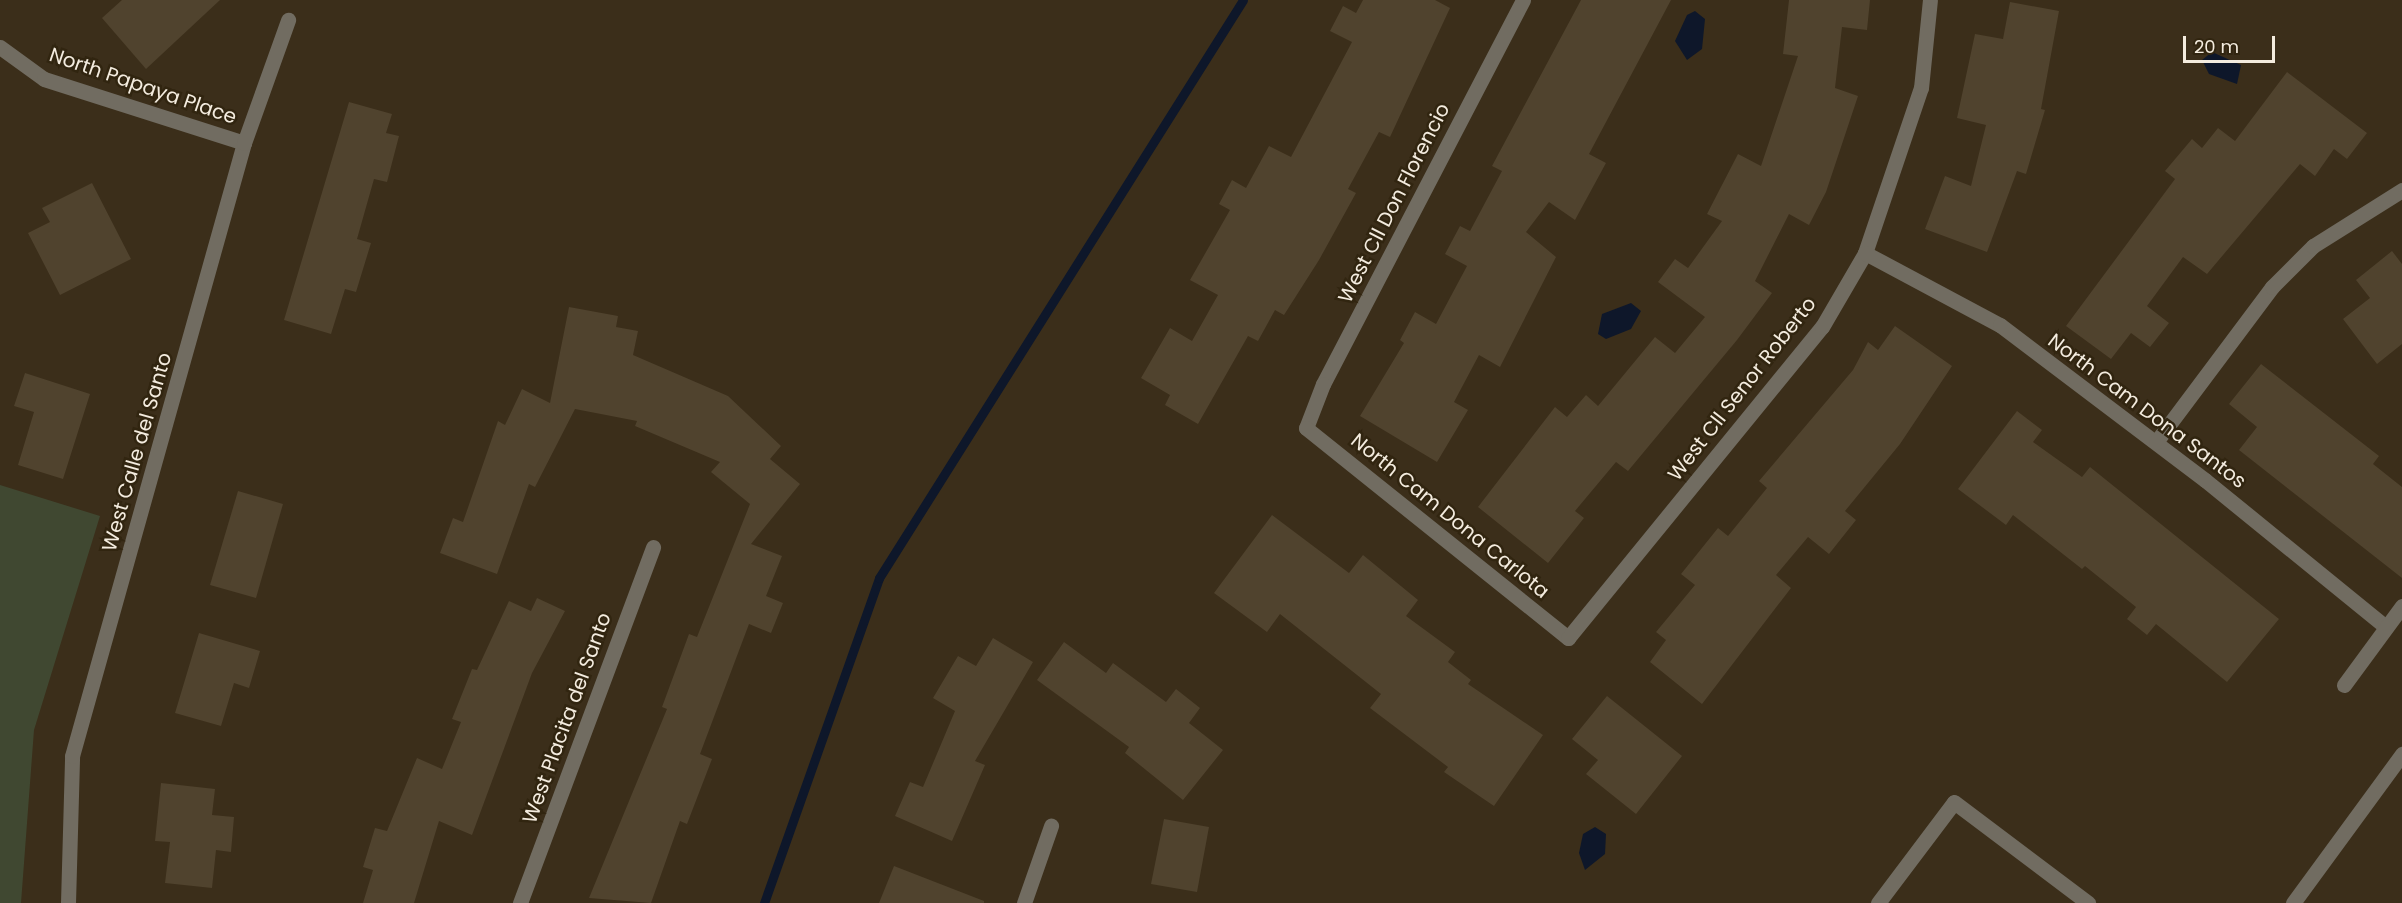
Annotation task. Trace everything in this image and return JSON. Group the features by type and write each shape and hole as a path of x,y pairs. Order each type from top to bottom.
{"street":[{"name":"West Cll Don Florencio","path":"1306,428 1323,384 1523,0"},
{"name":"West Cll Senor Roberto","path":"1568,638 1822,327 1865,253 1921,88 1930,0"},
{"name":"West Calle del Santo","path":"68,903 72,756 244,143 288,20"},
{"name":"North Papaya Place","path":"0,47 44,78 244,143"},
{"path":"2156,442 2272,287 2330,234 2402,190"},
{"name":"North Cam Dona Santos","path":"1865,253 2000,325 2156,442 2386,627"},
{"name":"North Cam Dona Carlota","path":"1306,428 1568,638"},
{"name":"West Placita del Santo","path":"520,903 653,547"},
{"path":"2344,685 2402,606"},
{"path":"2294,903 2402,754"},
{"path":"1878,903 1954,802 2088,903"},
{"path":"1024,903 1051,826"}],"green space":[{"path":"0,485 100,516 34,730 21,903 0,903"}],"water":[{"path":"1695,11 1705,19 1702,49 1687,60 1675,41 1687,15"},
{"path":"2212,52 2241,65 2237,84 2209,74 2202,60"},
{"path":"1631,303 1641,311 1631,329 1606,339 1598,334 1602,314"},
{"path":"1595,827 1606,834 1605,854 1585,870 1579,853 1583,834"}],"building":[{"path":"122,0 220,0 146,69 102,18"},
{"path":"1363,0 1435,0 1450,8 1390,137 1379,132 1348,189 1356,193 1319,260 1284,315 1275,310 1258,341 1248,336 1198,424 1165,405 1170,395 1141,378 1170,328 1192,341 1218,295 1190,280 1230,210 1219,204 1232,180 1246,188 1269,146 1291,157 1352,42 1330,31 1343,6 1356,13"},
{"path":"1581,0 1671,0 1589,154 1606,163 1575,220 1549,202 1526,232 1556,257 1500,367 1479,355 1454,402 1468,410 1437,462 1360,416 1404,343 1400,340 1415,312 1436,324 1467,266 1445,254 1460,226 1470,231 1502,171 1492,166"},
{"path":"1789,0 1870,0 1867,30 1842,27 1835,88 1858,96 1826,192 1809,225 1789,214 1755,281 1772,293 1737,340 1628,471 1616,462 1575,511 1584,518 1548,563 1478,507 1555,407 1567,417 1586,395 1598,406 1655,337 1675,353 1705,317 1658,282 1675,259 1688,268 1722,221 1707,214 1738,154 1761,166 1798,56 1783,54"},
{"path":"2010,2 2059,11 2041,109 2045,110 2026,174 2017,171 1987,252 1925,229 1945,176 1971,186 1986,125 1957,118 1975,34 2003,39"},
{"path":"2287,72 2367,133 2347,159 2334,149 2315,176 2300,164 2207,274 2183,257 2147,306 2169,323 2150,347 2131,333 2111,359 2066,326 2175,179 2165,171 2192,139 2202,148 2218,128 2235,141"},
{"path":"349,102 392,114 386,133 399,136 387,182 374,179 357,239 371,243 356,292 345,289 331,334 284,320"},
{"path":"92,183 131,259 60,295 28,233 50,222 42,208"},
{"path":"2392,251 2402,264 2402,344 2377,364 2343,319 2370,298 2356,280"},
{"path":"569,307 618,316 616,327 638,331 633,355 728,396 781,446 770,459 800,484 751,544 782,556 766,596 783,603 771,633 749,624 700,754 712,759 687,824 680,821 651,903 589,898 667,709 662,707 689,634 697,637 750,504 711,472 720,462 635,426 637,421 575,409 535,487 529,484 497,574 440,553 453,518 463,522 498,421 505,425 522,389 550,403"},
{"path":"1895,326 1952,366 1900,444 1845,511 1856,520 1829,554 1808,537 1776,575 1791,588 1702,704 1650,662 1666,640 1656,632 1695,585 1681,574 1718,528 1728,536 1767,488 1759,481 1853,370 1868,342 1878,350"},
{"path":"2261,364 2379,456 2373,464 2402,487 2402,578 2239,450 2257,427 2229,404"},
{"path":"25,373 90,394 63,479 18,465 34,412 14,406"},
{"path":"2017,411 2042,430 2033,442 2082,477 2090,467 2279,619 2227,682 2156,624 2147,635 2127,619 2136,607 2085,566 2082,569 2013,515 2006,525 1958,489"},
{"path":"238,491 283,504 256,598 210,585"},
{"path":"1272,515 1349,573 1363,555 1418,600 1406,616 1455,652 1448,662 1471,680 1468,684 1543,735 1494,806 1444,772 1448,767 1370,708 1381,694 1280,614 1267,632 1214,593"},
{"path":"537,598 565,611 532,673 472,835 439,821 414,903 363,903 373,870 363,867 375,828 387,831 417,758 442,769 461,722 452,719 472,669 477,670 509,601 531,611"},
{"path":"199,633 260,651 249,688 234,683 221,726 175,713"},
{"path":"993,638 1033,662 975,761 985,765 952,841 895,816 910,782 923,787 955,711 933,698 958,656 976,666"},
{"path":"1064,642 1106,673 1113,663 1166,702 1176,689 1200,708 1189,723 1223,750 1183,800 1125,753 1129,747 1037,680"},
{"path":"1607,696 1682,756 1636,814 1586,774 1598,760 1572,739"},
{"path":"161,783 215,789 212,815 234,817 231,852 216,850 212,888 165,883 170,842 155,841"},
{"path":"1164,819 1209,827 1197,892 1151,884"},
{"path":"894,866 984,901 984,903 879,903"}],"waterway":[{"path":"764,903 879,578 1243,0"}]}
